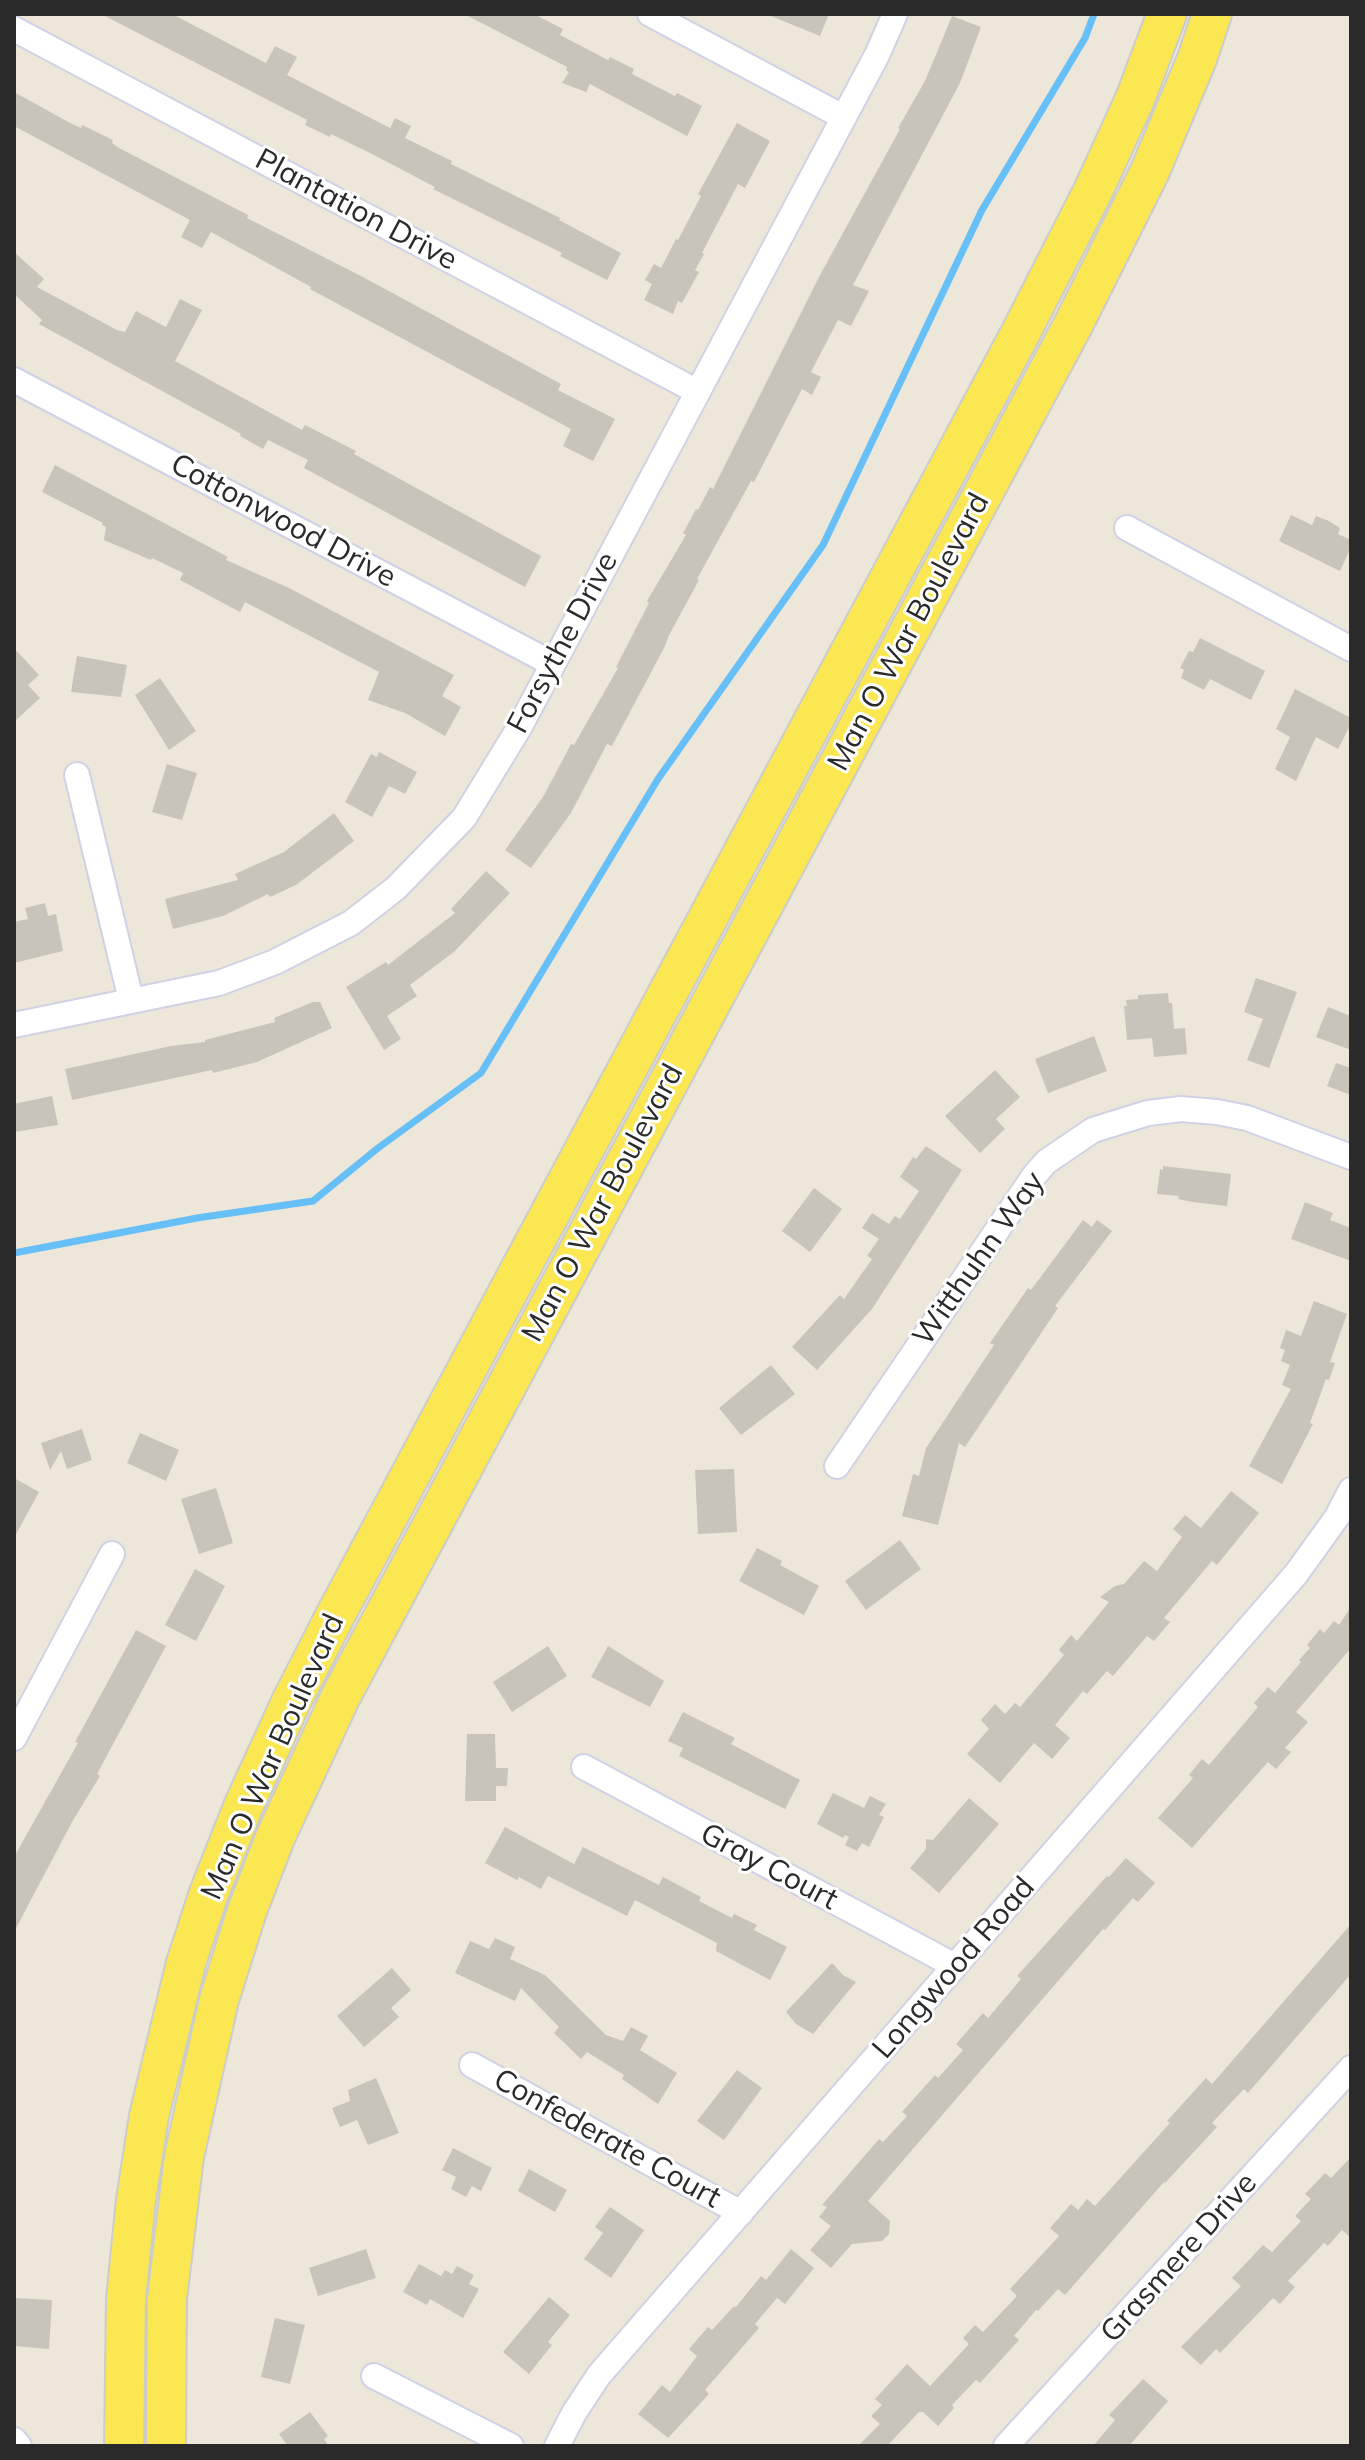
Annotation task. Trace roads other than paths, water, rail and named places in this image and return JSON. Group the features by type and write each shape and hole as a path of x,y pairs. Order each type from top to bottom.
{"main road":[{"name":"Man O War Boulevard","path":"124,2446 126,2299 136,2200 149,2116 186,1963 209,1893 243,1807 291,1702 343,1602 1028,320 1135,99 1167,14"},
{"name":"Man O War Boulevard","path":"166,2446 167,2299 184,2157 219,2000 247,1911 275,1838 341,1696 1073,325 1150,171 1197,59 1212,14"}],"street":[{"path":"650,14 843,117"},
{"name":"Forsythe Drive","path":"14,1025 219,983 275,962 351,923 396,888 464,818 519,728 877,55 895,14"},
{"name":"Plantation Drive","path":"14,29 698,392"},
{"name":"Cottonwood Drive","path":"14,380 551,663"},
{"path":"1127,528 1351,649"},
{"path":"77,775 131,1000"},
{"name":"Witthuhn Way","path":"837,1466 1034,1176 1046,1162 1093,1130 1148,1113 1181,1109 1217,1112 1247,1118 1351,1157"},
{"name":"Longwood Road","path":"557,2446 599,2375 1296,1574 1337,1517 1351,1490"},
{"path":"14,1738 112,1554"},
{"name":"Gray Court","path":"584,1767 955,1966"},
{"name":"Confederate Court","path":"472,2065 741,2213"},
{"name":"Grasmere Drive","path":"1006,2446 1351,2068"},
{"path":"374,2376 511,2446"},
{"path":"14,2440 19,2446"}],"waterway":[{"path":"14,1253 197,1218 313,1201 378,1148 481,1073 658,779 823,545 982,210 1085,38 1094,14"}]}
